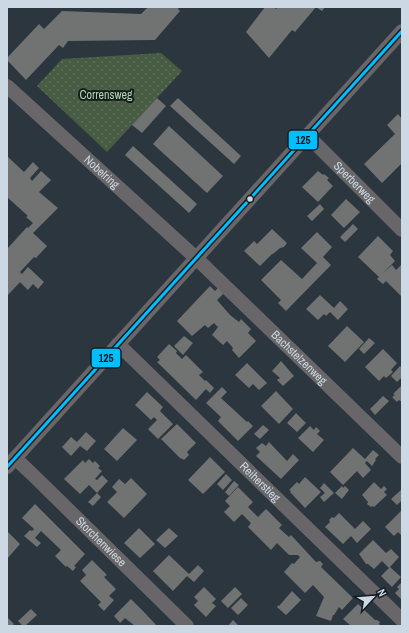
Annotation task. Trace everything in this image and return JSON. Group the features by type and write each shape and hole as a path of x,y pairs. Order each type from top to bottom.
{"street":[{"path":"11,463 402,31"},
{"name":"Nobelring","path":"7,86 196,258"},
{"name":"Sperberweg","path":"307,135 402,230"},
{"name":"Bachstelzenweg","path":"196,258 402,457"},
{"name":"Reiherstieg","path":"118,344 402,620"},
{"name":"Storchenwiese","path":"11,463 33,475 187,626"}],"green space":[{"name":"Corrensweg","path":"161,53 182,71 107,152 37,86 62,59"}],"building":[{"path":"148,7 179,7 178,9 180,11 155,40 68,41 63,48 59,45 26,80 7,60 7,58 39,24 44,29 62,11 141,14"},
{"path":"265,7 274,7 276,9 278,7 316,7 295,32 292,30 269,58 246,32"},
{"path":"316,7 325,7 322,11"},
{"path":"157,98 166,106 142,133 132,125"},
{"path":"178,98 241,156 234,164 170,106"},
{"path":"398,114 402,119 402,163 382,183 364,164 395,134 387,125"},
{"path":"169,126 223,176 207,193 153,144"},
{"path":"133,146 197,204 189,213 125,155"},
{"path":"7,156 24,172 33,162 39,168 30,178 32,181 41,171 51,180 39,192 58,208 33,233 47,246 20,272 22,274 28,267 44,282 38,289 33,284 28,290 20,282 7,296 7,249 27,227 28,228 33,223 26,217 28,216 7,197"},
{"path":"318,171 329,178 327,180 333,186 318,202 302,187"},
{"path":"346,199 360,212 344,228 331,215"},
{"path":"320,204 324,209 312,221 307,216"},
{"path":"353,224 358,229 345,242 340,237"},
{"path":"272,229 287,243 284,247 272,254 260,266 244,251 254,241 257,244"},
{"path":"317,232 332,247 323,257 331,265 286,311 278,303 281,300 261,280 281,260 302,279 317,263 301,248"},
{"path":"378,236 393,251 390,255 395,261 382,274 392,265 396,270 402,264 402,297 386,281 383,284 377,279 379,277 358,257"},
{"path":"210,286 215,291 219,287 224,293 217,300 230,315 239,322 241,319 251,329 248,333 256,341 239,358 227,341 223,345 212,335 218,327 214,323 208,328 205,325 192,336 177,321"},
{"path":"320,295 334,308 340,301 348,309 338,320 330,312 326,316 324,314 318,320 306,309"},
{"path":"347,326 364,342 345,362 328,346"},
{"path":"184,336 193,343 183,355 174,346"},
{"path":"369,338 375,343 364,354 359,349"},
{"path":"169,344 177,351 176,353 182,359 186,355 203,372 199,375 214,388 210,393 206,389 196,400 157,362 160,360 157,357"},
{"path":"383,349 397,363 391,370 393,372 386,378 384,376 379,381 365,367"},
{"path":"281,361 294,376 283,386 277,380 280,378 272,371"},
{"path":"247,363 267,383 259,390 253,384 249,388 235,375"},
{"path":"400,366 402,368 402,377 397,382 391,376"},
{"path":"402,385 402,402 399,400 397,402 392,397"},
{"path":"222,387 227,392 221,398 253,426 238,441 218,421 221,417 206,403"},
{"path":"276,391 293,409 279,424 261,406"},
{"path":"147,392 163,407 160,411 173,424 158,439 148,429 157,420 154,417 151,420 135,405"},
{"path":"383,396 389,401 375,415 370,409"},
{"path":"296,413 306,423 297,432 287,423"},
{"path":"177,424 196,443 187,452 189,455 184,460 181,459 161,439"},
{"path":"263,425 269,430 260,439 254,434"},
{"path":"310,426 314,430 316,427 320,431 317,434 324,440 313,452 298,438"},
{"path":"123,428 137,440 117,461 104,449"},
{"path":"86,432 96,441 87,451 80,446 71,456 62,447 71,437 77,442"},
{"path":"269,442 287,461 293,454 299,460 281,479 256,456 260,452 256,448 262,443 266,446"},
{"path":"353,448 365,459 373,450 379,455 375,459 376,460 372,466 367,461 365,463 371,470 363,478 357,471 343,485 330,472"},
{"path":"210,457 225,472 203,494 188,480"},
{"path":"89,459 93,463 95,461 100,466 98,468 102,471 95,479 97,480 102,475 108,481 97,493 89,485 80,494 64,479 83,460 85,463"},
{"path":"226,474 232,480 223,490 217,484"},
{"path":"305,477 321,492 305,508 289,490 297,482 299,484"},
{"path":"131,478 147,494 124,518 107,502 117,492 112,487 119,479 125,484"},
{"path":"234,481 239,485 229,496 225,492"},
{"path":"374,482 381,489 384,486 387,489 384,492 387,495 374,507 371,507 367,504 368,502 362,495"},
{"path":"324,483 334,493 324,502 320,497 325,493 320,488"},
{"path":"342,486 343,488 345,486 349,490 342,499 335,493"},
{"path":"238,487 253,502 248,507 258,517 266,509 282,525 279,528 289,537 291,535 316,562 320,561 323,564 321,567 353,598 342,610 339,607 333,615 331,621 316,616 324,597 313,585 305,593 284,572 300,557 298,555 289,555 277,543 271,550 248,527 251,523 242,514 234,522 224,512 230,506 225,501"},
{"path":"401,490 402,500 397,505 391,499"},
{"path":"97,493 101,497 93,506 88,502"},
{"path":"35,504 85,554 74,566 76,567 73,571 67,566 66,567 55,556 61,550 41,531 35,538 41,543 37,547 24,536 30,530 32,531 34,529 22,518"},
{"path":"402,510 402,536 398,532 394,536 385,527"},
{"path":"339,513 355,529 363,521 371,529 357,543 351,536 343,544 325,527 330,522 329,520 332,517 334,518"},
{"path":"139,528 155,544 140,558 124,543"},
{"path":"169,528 178,536 165,548 156,540"},
{"path":"7,531 20,544 7,559"},
{"path":"373,540 386,553 391,549 399,557 390,567 401,577 392,587 381,576 389,568 382,561 374,569 366,564 359,554"},
{"path":"169,555 189,574 198,565 204,571 194,582 187,576 173,591 153,571"},
{"path":"92,560 107,575 104,577 116,589 109,596 114,600 104,611 98,605 101,602 80,581 86,575 82,570"},
{"path":"402,582 402,600 395,593 399,589 397,587"},
{"path":"204,587 216,599 212,603 216,606 206,617 194,605 198,601 194,597"},
{"path":"235,587 242,594 228,608 221,601"},
{"path":"292,591 301,600 286,615 277,607"},
{"path":"241,598 248,605 238,615 231,608"},
{"path":"131,599 157,626 135,626 125,618 120,623 114,616"},
{"path":"358,604 375,620 380,622 379,624 381,626 349,626 350,625 343,619"},
{"path":"31,609 37,615 25,626 23,626 18,621"},
{"path":"7,617 14,624 12,626 7,626"},
{"path":"233,620 239,626 228,626"}],"transit line":[{"name":"125","path":"7,467 402,31"}]}
